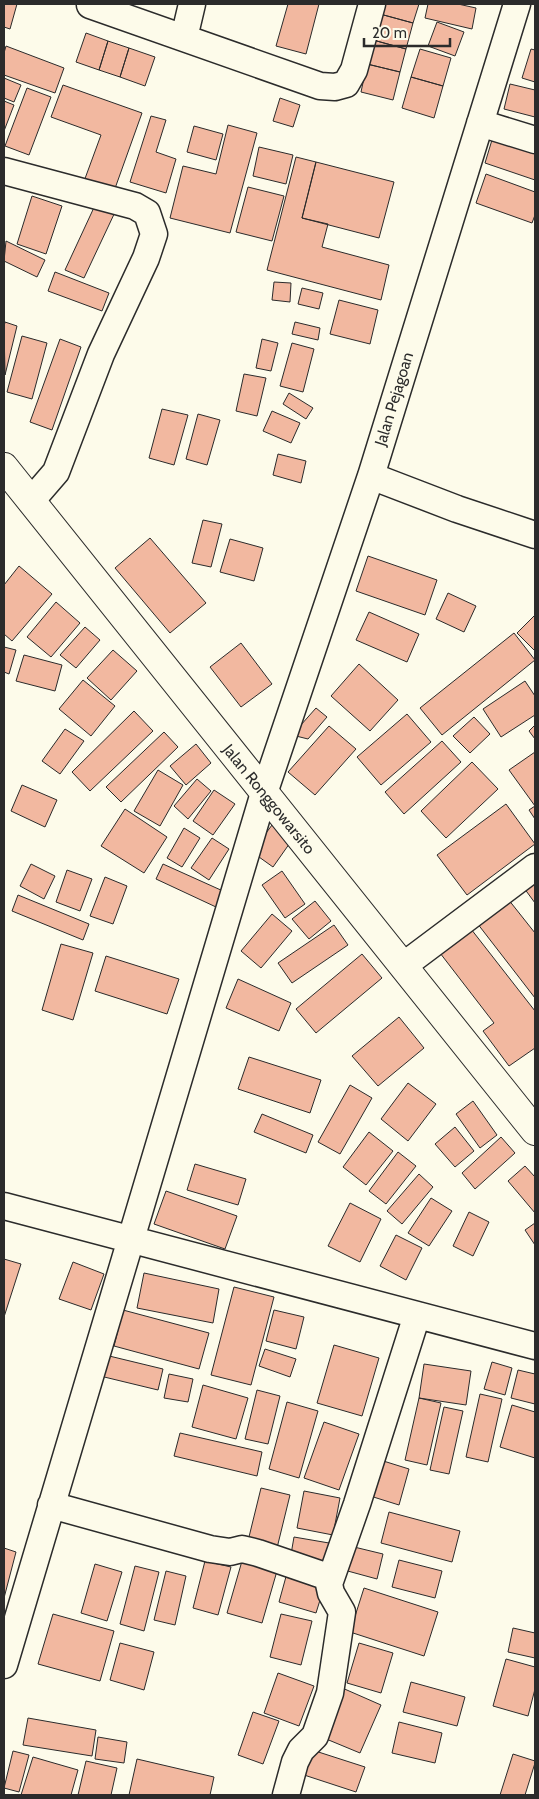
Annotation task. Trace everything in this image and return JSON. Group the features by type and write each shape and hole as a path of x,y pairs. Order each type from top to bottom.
{"main road":[{"name":"Jalan Ronggowarsito","path":"4,467 535,1131"}],"street":[{"path":"184,38 192,4"},
{"path":"90,5 320,86 335,87 346,84 354,70 372,4"},
{"name":"Jalan Pejagoan","path":"4,1665 264,793 371,476 518,4"},
{"path":"480,123 535,140"},
{"path":"4,171 134,206 147,213 152,221 154,234 146,258 101,354 56,472 31,501"},
{"path":"371,476 457,509 535,535"},
{"path":"403,966 535,867"},
{"path":"4,1206 535,1346"},
{"path":"286,1795 295,1762 301,1750 315,1736 330,1693 342,1612 330,1588 331,1578 358,1504 417,1315"},
{"path":"51,1505 210,1549 230,1552 242,1550 258,1553 331,1578"}],"building":[{"path":"4,4 17,4 10,29 4,27"},
{"path":"288,4 319,4 306,54 276,46"},
{"path":"382,4 419,4 413,23 380,14"},
{"path":"428,4 458,4 476,8 472,29 425,18"},
{"path":"380,14 413,23 406,49 373,40"},
{"path":"437,22 464,32 455,56 428,46"},
{"path":"86,33 108,41 99,70 76,62"},
{"path":"373,40 406,49 400,72 367,64"},
{"path":"108,41 129,48 120,77 99,70"},
{"path":"6,46 64,68 55,93 4,75 4,53"},
{"path":"129,48 155,57 145,86 120,77"},
{"path":"420,49 451,58 443,86 411,77"},
{"path":"531,49 535,50 535,82 522,78"},
{"path":"367,64 400,72 393,100 361,92"},
{"path":"411,77 443,86 434,118 402,108"},
{"path":"4,78 21,85 14,102 4,98"},
{"path":"510,84 535,90 535,117 504,109"},
{"path":"63,85 142,113 113,194 83,184 101,135 51,117"},
{"path":"27,88 51,97 29,155 5,146"},
{"path":"280,98 300,105 293,127 273,121"},
{"path":"4,101 14,105 4,131"},
{"path":"151,116 166,120 156,152 176,159 166,193 130,182"},
{"path":"228,125 257,133 230,233 170,218 183,166 216,174"},
{"path":"194,126 223,134 216,160 187,152"},
{"path":"495,130 535,143 535,180 485,163"},
{"path":"259,147 293,155 286,184 253,176"},
{"path":"296,157 316,162 302,218 328,224 322,247 389,265 381,300 267,270"},
{"path":"316,162 394,182 379,238 302,218"},
{"path":"486,174 535,192 535,215 532,223 476,203"},
{"path":"248,187 284,196 272,241 236,232"},
{"path":"32,196 62,206 46,254 17,244"},
{"path":"97,201 116,210 84,278 65,270"},
{"path":"6,241 45,260 37,277 4,261"},
{"path":"55,272 109,293 102,311 48,291"},
{"path":"274,282 291,283 290,302 272,300"},
{"path":"302,288 323,293 319,309 298,304"},
{"path":"339,300 378,310 370,344 330,334"},
{"path":"5,322 17,326 5,375 4,327"},
{"path":"295,322 320,328 318,340 292,334"},
{"path":"22,336 47,343 32,399 7,392"},
{"path":"60,339 81,347 52,430 30,422"},
{"path":"262,339 278,343 271,371 256,368"},
{"path":"292,343 314,349 303,392 280,386"},
{"path":"244,374 266,378 257,416 236,411"},
{"path":"289,393 313,408 306,419 283,404"},
{"path":"162,409 188,415 174,465 149,458"},
{"path":"272,411 300,423 291,443 263,431"},
{"path":"198,414 220,420 207,465 186,459"},
{"path":"278,454 306,461 301,483 273,475"},
{"path":"203,520 222,524 211,567 192,563"},
{"path":"150,538 206,603 170,633 115,568"},
{"path":"230,539 263,548 254,581 220,572"},
{"path":"368,556 437,580 425,615 356,591"},
{"path":"19,566 52,594 12,641 4,634 4,585"},
{"path":"448,593 476,606 464,632 436,619"},
{"path":"56,602 80,623 51,657 27,637"},
{"path":"369,612 419,634 407,662 356,640"},
{"path":"535,615 535,651 517,633"},
{"path":"85,627 100,640 76,668 60,655"},
{"path":"514,633 535,660 442,735 420,708"},
{"path":"241,643 272,684 241,707 210,667"},
{"path":"4,647 16,650 9,674 4,672"},
{"path":"113,650 137,671 111,700 87,678"},
{"path":"24,655 62,665 55,691 16,681"},
{"path":"359,664 398,700 370,731 331,696"},
{"path":"83,680 115,706 91,736 59,709"},
{"path":"525,681 535,696 535,715 501,737 483,709"},
{"path":"316,708 327,717 308,739 292,735"},
{"path":"134,711 153,731 90,791 72,772"},
{"path":"407,714 431,742 381,785 357,757"},
{"path":"474,717 490,734 470,753 453,736"},
{"path":"535,725 535,739 529,731"},
{"path":"329,726 356,749 315,795 288,772"},
{"path":"65,729 84,741 60,774 42,761"},
{"path":"164,732 178,747 121,802 106,787"},
{"path":"442,741 461,762 404,814 385,792"},
{"path":"196,744 211,763 186,785 170,766"},
{"path":"535,752 535,806 509,770"},
{"path":"472,762 498,789 446,838 421,811"},
{"path":"158,770 183,785 160,826 134,811"},
{"path":"197,779 211,791 188,819 174,806"},
{"path":"22,785 57,800 45,827 11,811"},
{"path":"214,790 235,804 213,835 193,821"},
{"path":"506,804 535,844 467,895 437,855"},
{"path":"535,806 535,819 529,810"},
{"path":"125,809 167,837 144,873 101,846"},
{"path":"272,825 292,840 273,867 252,852"},
{"path":"184,828 200,838 182,867 167,858"},
{"path":"212,838 229,849 209,880 191,868"},
{"path":"31,864 55,876 44,899 20,886"},
{"path":"163,864 223,891 216,907 156,879"},
{"path":"67,870 92,879 80,911 56,902"},
{"path":"282,871 305,904 285,918 262,885"},
{"path":"105,877 127,886 113,924 90,916"},
{"path":"535,880 535,903 524,888"},
{"path":"18,895 89,924 83,940 12,911"},
{"path":"508,899 535,933 535,998 477,923"},
{"path":"315,901 331,921 309,939 292,919"},
{"path":"272,914 292,931 261,968 241,951"},
{"path":"334,925 348,945 292,983 278,963"},
{"path":"471,929 535,1011 535,1048 509,1066 483,1031 494,1023 440,953"},
{"path":"61,944 93,953 73,1020 42,1010"},
{"path":"362,954 382,978 316,1033 296,1009"},
{"path":"106,956 179,979 167,1014 95,991"},
{"path":"238,979 291,1003 279,1031 226,1008"},
{"path":"399,1017 424,1048 378,1086 352,1056"},
{"path":"249,1057 321,1080 310,1113 238,1089"},
{"path":"408,1083 436,1104 408,1141 381,1119"},
{"path":"350,1085 372,1098 340,1154 318,1142"},
{"path":"473,1101 497,1135 480,1148 456,1114"},
{"path":"262,1114 313,1135 306,1153 254,1132"},
{"path":"455,1127 474,1151 455,1167 435,1144"},
{"path":"369,1132 393,1151 366,1185 343,1167"},
{"path":"501,1137 515,1153 475,1189 462,1173"},
{"path":"398,1152 416,1166 386,1204 369,1191"},
{"path":"195,1164 246,1179 238,1205 187,1190"},
{"path":"525,1166 535,1177 535,1213 508,1181"},
{"path":"419,1174 433,1187 402,1224 387,1211"},
{"path":"166,1191 237,1216 225,1249 154,1224"},
{"path":"431,1198 452,1211 429,1246 408,1233"},
{"path":"350,1203 381,1219 360,1262 328,1246"},
{"path":"469,1212 489,1222 473,1256 453,1246"},
{"path":"535,1223 535,1245 525,1230"},
{"path":"396,1235 422,1248 406,1280 380,1266"},
{"path":"4,1259 21,1264 4,1317"},
{"path":"73,1262 104,1274 91,1310 59,1299"},
{"path":"144,1273 219,1289 213,1323 137,1308"},
{"path":"234,1287 274,1297 251,1385 211,1375"},
{"path":"123,1310 209,1333 199,1369 114,1346"},
{"path":"274,1310 304,1317 296,1349 266,1341"},
{"path":"334,1345 379,1358 362,1416 317,1403"},
{"path":"265,1349 296,1359 290,1377 259,1366"},
{"path":"101,1354 163,1369 158,1390 96,1375"},
{"path":"492,1362 512,1368 505,1395 484,1389"},
{"path":"424,1364 471,1371 466,1405 419,1398"},
{"path":"518,1370 535,1374 535,1404 511,1398"},
{"path":"169,1374 193,1379 188,1402 164,1398"},
{"path":"203,1385 248,1398 236,1439 192,1427"},
{"path":"257,1390 280,1396 268,1444 245,1439"},
{"path":"480,1394 502,1399 488,1462 466,1457"},
{"path":"419,1398 441,1403 427,1465 405,1460"},
{"path":"287,1402 318,1411 299,1478 269,1469"},
{"path":"512,1405 535,1412 535,1458 500,1447"},
{"path":"444,1407 463,1411 449,1474 430,1470"},
{"path":"324,1422 359,1434 339,1490 304,1478"},
{"path":"180,1433 262,1452 257,1476 174,1456"},
{"path":"377,1459 409,1469 399,1505 367,1495"},
{"path":"261,1488 290,1495 277,1548 248,1541"},
{"path":"304,1491 340,1498 333,1535 297,1528"},
{"path":"389,1512 460,1531 452,1562 381,1543"},
{"path":"294,1537 329,1543 324,1567 290,1560"},
{"path":"350,1546 383,1554 377,1579 344,1570"},
{"path":"4,1548 16,1552 4,1598"},
{"path":"244,1554 279,1564 262,1623 227,1613"},
{"path":"399,1560 442,1571 435,1598 392,1587"},
{"path":"205,1561 231,1567 218,1615 193,1608"},
{"path":"95,1564 122,1572 107,1621 81,1613"},
{"path":"135,1566 159,1572 144,1631 120,1624"},
{"path":"166,1571 186,1576 175,1625 154,1620"},
{"path":"287,1573 325,1584 316,1613 279,1602"},
{"path":"364,1588 438,1612 424,1656 350,1632"},
{"path":"53,1614 114,1631 100,1681 38,1664"},
{"path":"281,1614 312,1621 301,1665 270,1657"},
{"path":"513,1628 535,1633 535,1658 508,1652"},
{"path":"120,1643 154,1652 144,1690 110,1680"},
{"path":"359,1643 393,1653 381,1693 347,1683"},
{"path":"506,1659 535,1667 535,1689 528,1716 493,1706"},
{"path":"278,1673 314,1686 299,1726 264,1713"},
{"path":"411,1682 465,1697 457,1726 403,1712"},
{"path":"340,1687 381,1705 360,1753 319,1736"},
{"path":"253,1712 279,1721 263,1764 238,1755"},
{"path":"28,1718 96,1730 92,1756 23,1745"},
{"path":"399,1722 442,1733 435,1763 392,1753"},
{"path":"98,1737 127,1742 124,1763 95,1759"},
{"path":"306,1748 365,1767 356,1792 298,1773"},
{"path":"13,1751 29,1755 19,1792 4,1788"},
{"path":"513,1754 535,1761 525,1795 500,1795"},
{"path":"33,1757 78,1770 71,1795 21,1795"},
{"path":"137,1759 214,1777 210,1795 129,1795"},
{"path":"86,1761 117,1768 111,1795 78,1795"}]}
